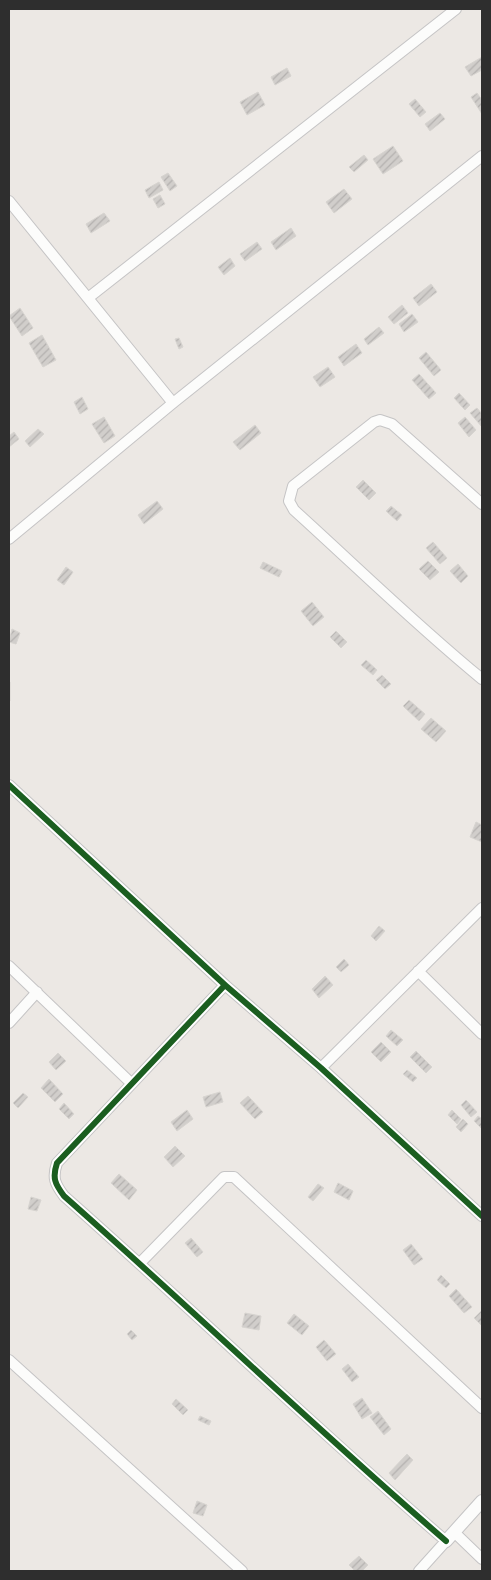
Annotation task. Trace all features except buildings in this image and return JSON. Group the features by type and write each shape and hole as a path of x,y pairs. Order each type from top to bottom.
{"street":[{"path":"88,298 456,9"},
{"path":"9,539 174,403 482,156"},
{"path":"9,201 174,403"},
{"path":"482,504 392,424 380,420 374,422 294,486 289,501 294,510 392,598 439,644 482,680"},
{"path":"9,785 225,984 321,1068 482,1216"},
{"path":"321,1068 482,908"},
{"path":"9,966 131,1084"},
{"path":"418,971 482,1034"},
{"path":"225,984 57,1163 54,1172 54,1182 64,1196 140,1263 360,1466 450,1537 482,1559"},
{"path":"9,1023 37,992"},
{"path":"140,1263 224,1177 234,1177 482,1408"},
{"path":"9,1360 242,1571"},
{"path":"419,1571 482,1501"}],"cycle path":[{"path":"9,785 225,985 321,1068 482,1216"},
{"path":"225,985 57,1163 55,1173 57,1184 64,1196 446,1541"}]}
